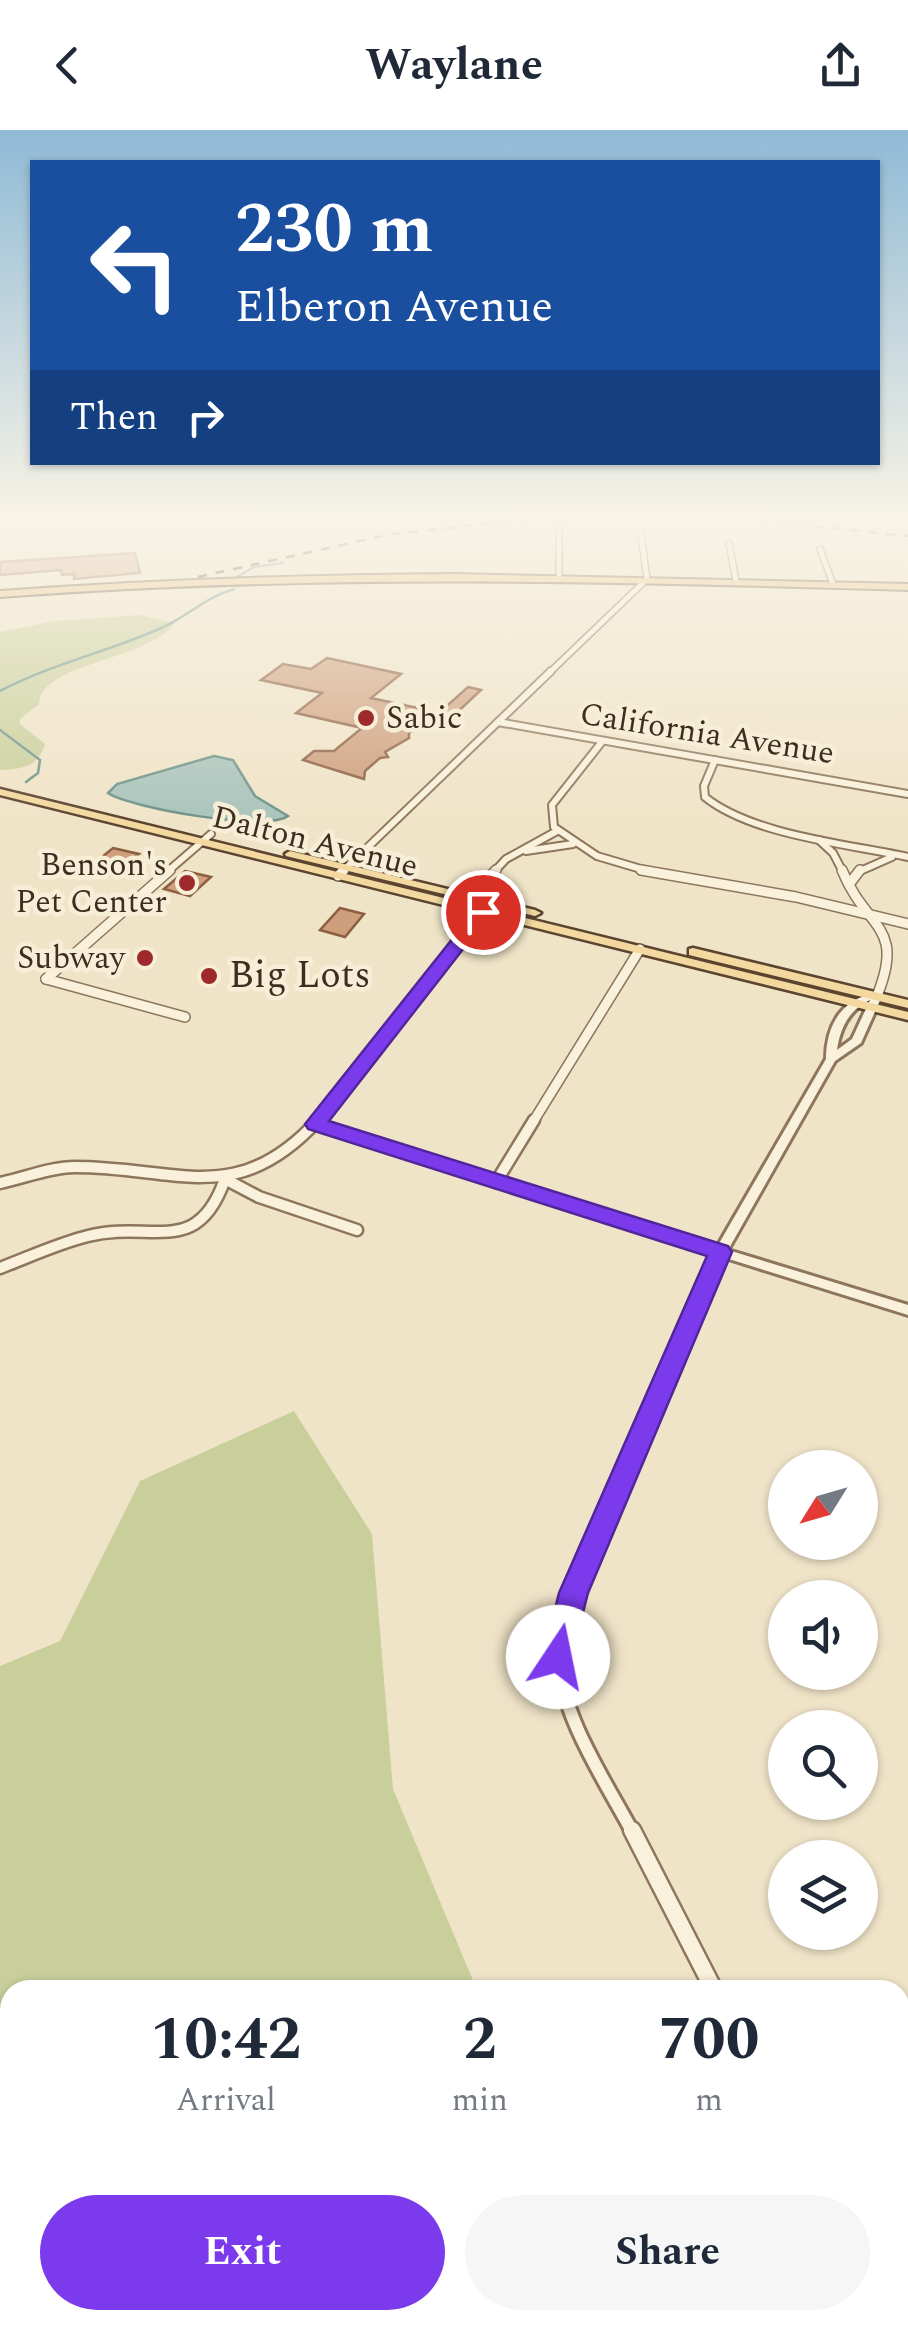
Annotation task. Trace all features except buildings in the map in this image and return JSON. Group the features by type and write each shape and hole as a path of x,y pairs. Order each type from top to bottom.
{"main road":[{"name":"Dalton Avenue","path":"0,783 207,839"},
{"name":"Dalton Avenue","path":"0,792 342,872 483,912 854,1003 908,1004"},
{"name":"Dalton Avenue","path":"342,872 472,898 875,1002 908,1016"}],"street":[{"path":"342,872 607,618"},
{"name":"California Avenue","path":"498,722 908,794"},
{"path":"601,743 552,805 551,819 557,831 574,844 649,870 908,924"},
{"path":"715,760 704,786 711,804 732,816 908,857"},
{"path":"472,898 511,856 557,831"},
{"path":"709,1980 573,1717 558,1657 573,1593 720,1252 831,1059 857,1041 890,966 890,947 872,914 856,900 838,856 810,836"},
{"path":"185,1017 46,979 207,839"},
{"path":"511,856 574,844"},
{"path":"850,884 868,864 908,857"},
{"path":"0,1268 90,1234 188,1229 214,1210 225,1179 267,1162 315,1124 483,912"},
{"path":"496,1182 640,950"},
{"path":"831,1059 831,1034 854,1003"},
{"path":"315,1124 908,1310"},
{"path":"0,1183 72,1166 225,1179 259,1197 357,1230"}],"green space":[{"path":"151,618 175,623 142,646 57,679 44,690 39,704 20,719 20,724 45,744 42,752 28,765 0,770 0,632 56,621"},
{"path":"294,1411 372,1534 393,1789 473,1980 0,1980 0,1666 60,1641 140,1481"}],"water":[{"path":"214,756 233,760 255,796 288,816 275,820 227,820 143,805 108,793 117,784"}],"waterway":[{"path":"0,691 180,618"},
{"path":"0,730 40,760 38,773 26,782"}],"place":[{"name":"Sabic","path":"366,718"},
{"name":"Benson's Pet Center","path":"187,883"},
{"name":"Subway","path":"145,958"},
{"name":"Big Lots","path":"209,976"}],"route":[{"path":"483,912 315,1124 720,1252 573,1593 558,1657"}]}
